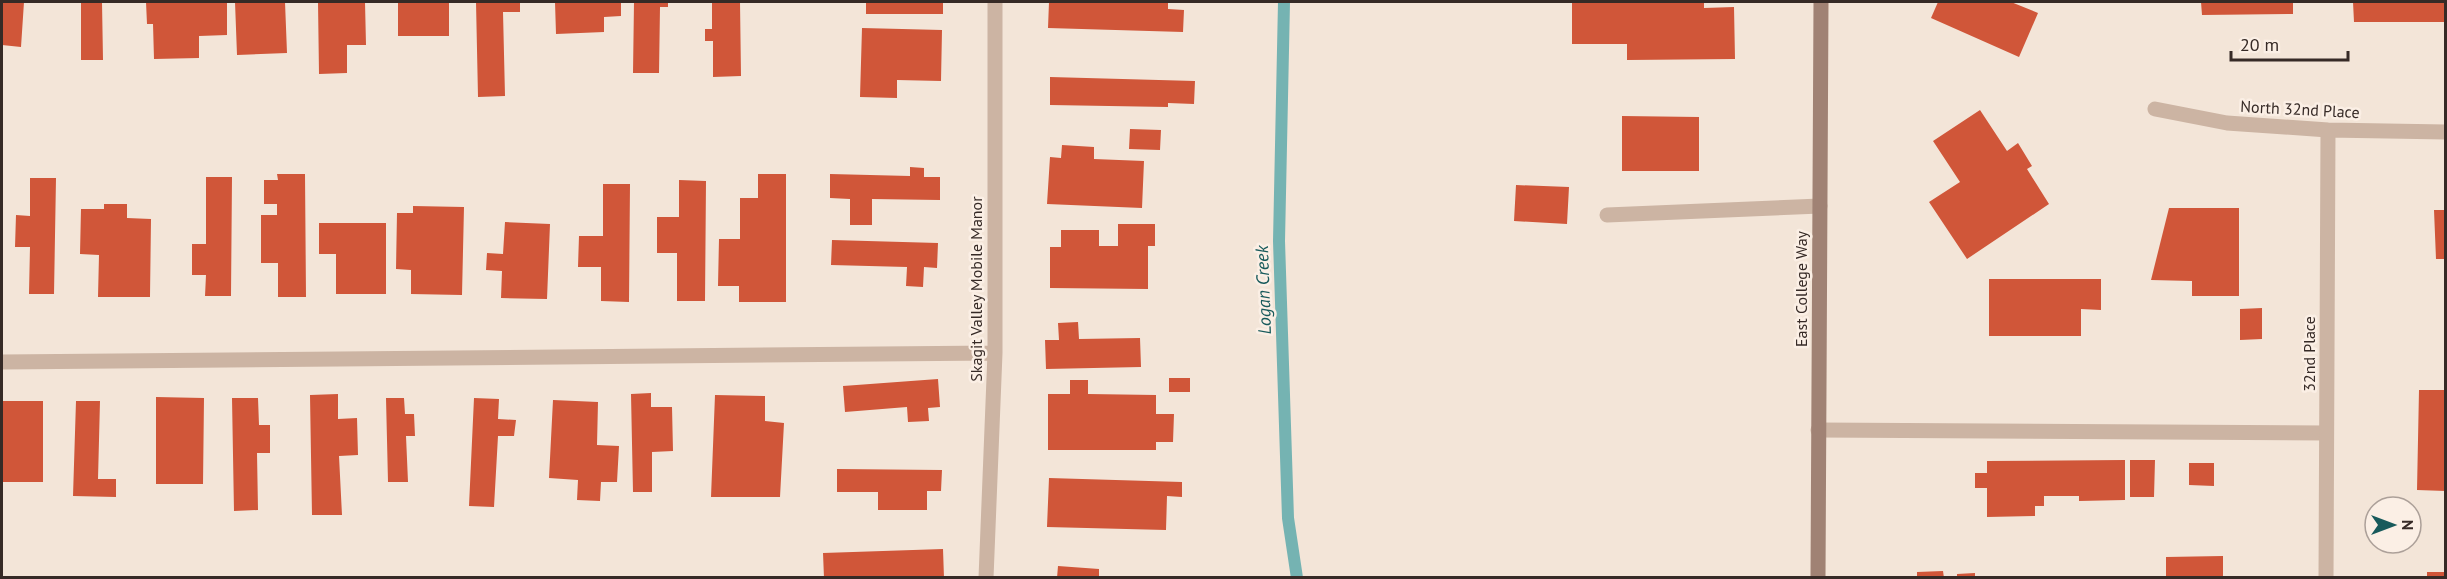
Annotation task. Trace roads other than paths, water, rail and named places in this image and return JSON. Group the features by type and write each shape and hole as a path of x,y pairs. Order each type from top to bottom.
{"main road":[{"name":"East College Way","path":"1818,578 1821,2"}],"street":[{"name":"Skagit Valley Mobile Manor","path":"986,578 994,353 994,2"},
{"name":"North 32nd Place","path":"2155,110 2227,123 2328,130 2445,132"},
{"name":"32nd Place","path":"2326,578 2328,130"},
{"path":"1607,215 1820,206"},
{"path":"2,362 994,353"},
{"path":"1818,430 2326,433"}],"waterway":[{"name":"Logan Creek","path":"1284,2 1279,241 1288,518 1297,578"}]}
